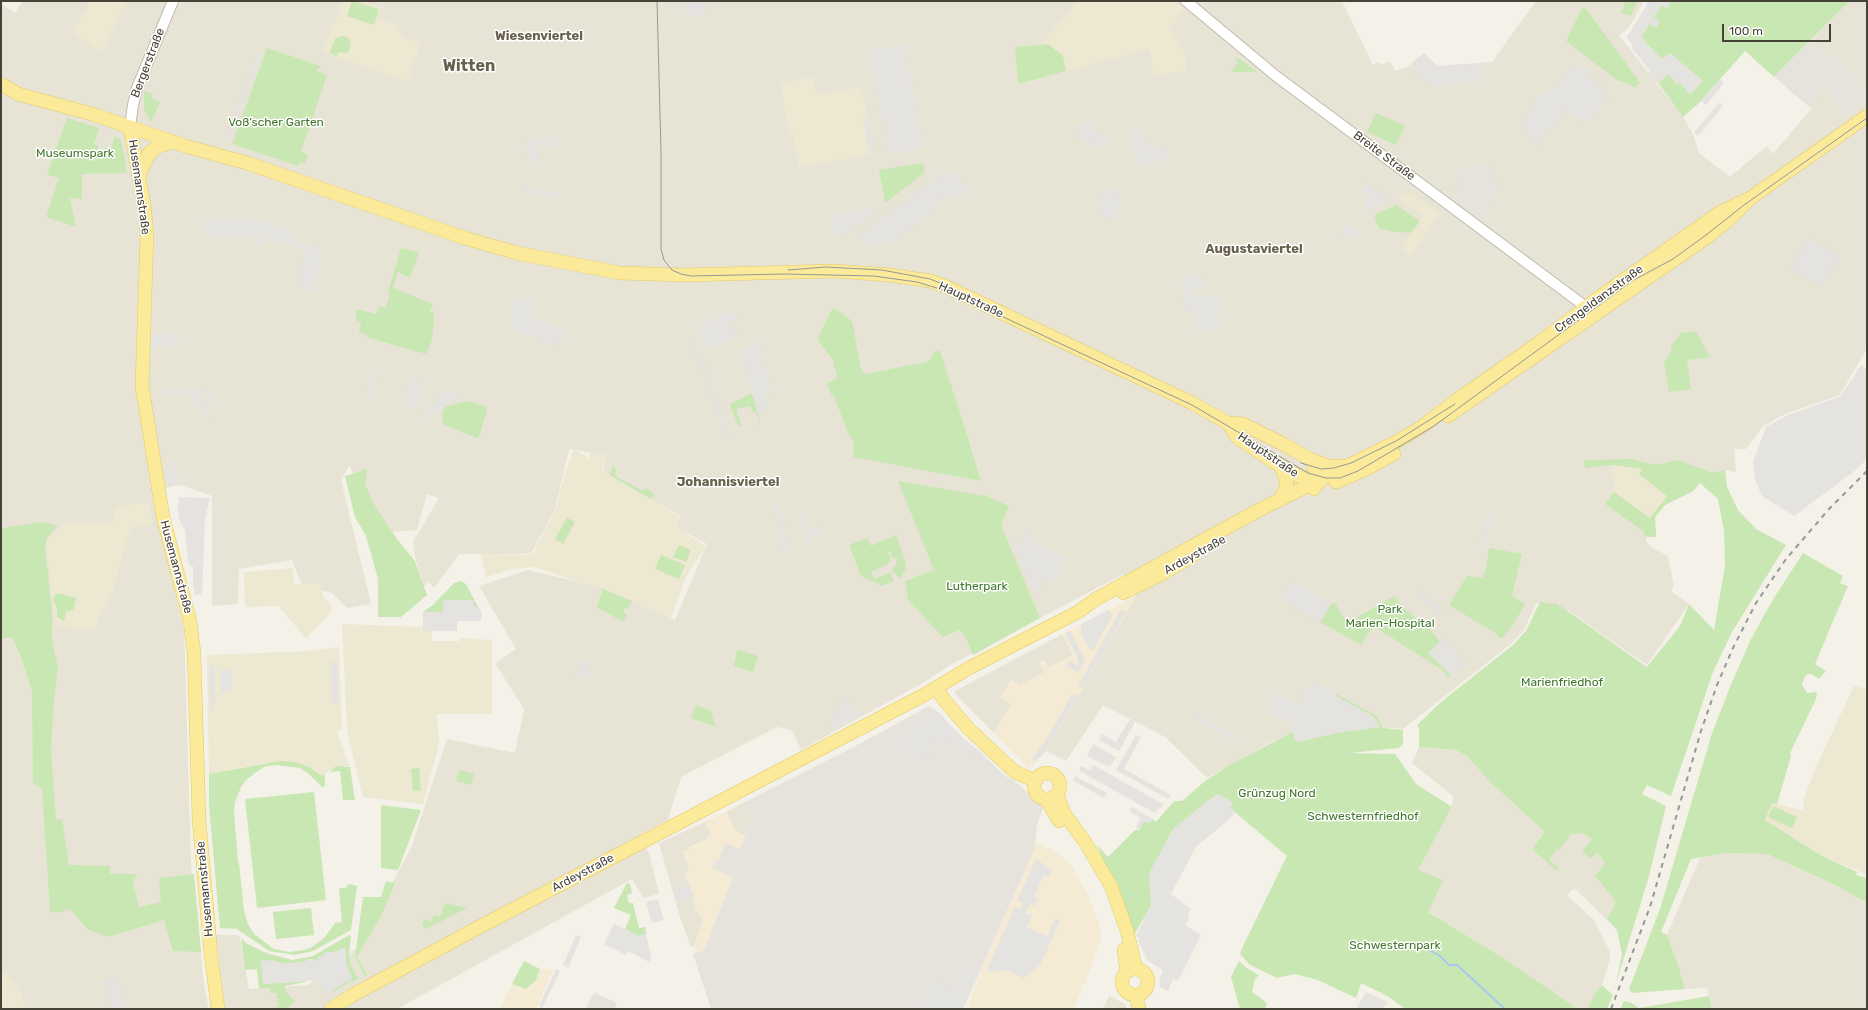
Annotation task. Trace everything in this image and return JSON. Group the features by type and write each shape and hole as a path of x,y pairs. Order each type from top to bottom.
{"main road":[{"name":"Hauptstraße","path":"1,84 18,94 65,106 174,142 222,156 498,248 620,273 667,275 834,271 890,275 930,281 945,286 1192,403 1228,423 1243,424 1283,444 1310,459 1315,468 1318,482 1298,476 1280,466 1238,438 1228,423"},
{"name":"Crengeldanzstraße","path":"1318,482 1334,483 1353,468 1452,408 1604,309 1705,231 1720,213 1752,197 1867,116"},
{"name":"Husemannstraße","path":"130,127 146,217 147,239 142,386 162,517 190,620 194,652 199,819 211,955 218,1009"},
{"path":"139,175 150,152 159,146 174,142"},
{"name":"Crengeldanzstraße","path":"1452,408 1586,307 1658,267"},
{"path":"1586,307 1604,309"},
{"path":"1310,459 1331,467 1353,468"},
{"path":"1280,466 1285,475 1287,485 1280,500"},
{"name":"Crengeldanzstraße","path":"1318,482 1353,468"},
{"path":"1159,568 1280,500 1318,482"},
{"name":"Ardeystraße","path":"1310,493 1318,482"},
{"name":"Ardeystraße","path":"331,1009 351,996 483,925 1078,612 1096,599 1159,568 1204,550 1310,493 1334,483"},
{"path":"936,688 968,728 1003,761 1015,772 1036,780"},
{"path":"1052,796 1042,798 1036,793 1034,787 1036,780 1044,774 1052,774 1060,784 1052,796 1056,816 1084,855 1104,892 1116,922 1124,952 1132,971"},
{"path":"1052,796 1085,842 1111,886 1129,939 1132,971"},
{"path":"1132,971 1144,973 1148,984 1144,992 1136,995 1128,993 1122,987 1122,978 1132,971"},
{"path":"1136,995 1139,1009"}],"street":[{"name":"Bergerstraße","path":"130,127 138,85 173,1"},
{"name":"Breite Straße","path":"1186,1 1276,76 1586,307"}],"shaded area":[{"path":"23,1 1342,1 1373,65 1379,62 1381,65 1390,61 1395,71 1407,67 1424,53 1438,66 1492,62 1536,1 1644,1 1628,29 1619,35 1683,117 1693,134 1699,153 1730,177 1767,146 1773,154 1811,109 1808,106 1824,86 1846,116 1867,101 1867,348 1840,395 1785,414 1763,426 1746,449 1734,449 1736,472 1725,470 1700,483 1693,491 1665,505 1655,517 1656,537 1646,537 1646,541 1650,546 1668,556 1674,586 1671,591 1689,604 1647,665 1567,610 1536,603 1524,630 1511,644 1403,729 1380,727 1311,738 1296,742 1273,741 1207,778 1165,737 1103,705 1066,761 1046,751 1136,596 1124,574 952,664 919,685 801,750 792,730 777,727 681,777 668,820 639,835 650,856 659,894 643,898 632,879 397,1009 225,1009 216,935 239,935 249,989 308,985 357,948 411,848 447,739 515,753 524,709 495,663 516,649 479,586 528,570 603,588 675,620 707,544 675,527 681,516 603,473 607,456 573,449 569,450 555,509 532,552 525,554 459,554 434,588 429,582 424,586 415,557 413,542 439,498 427,494 417,530 388,532 349,466 341,480 371,604 347,608 332,593 302,586 292,560 239,569 238,604 212,606 212,496 180,485 152,490 184,629 191,864 205,992 209,1009 1,1009 1,4 15,13"},
{"path":"87,1 126,1 102,52 71,33 90,4"},
{"path":"343,1 362,1 381,8 377,18 398,26 397,30 402,32 401,36 421,42 407,82 322,52"},
{"path":"683,1 706,1 703,15 686,15 686,5"},
{"path":"1077,1 1175,1 1185,9 1170,27 1185,54 1186,71 1153,75 1150,49 1018,84 1015,47 1041,45"},
{"path":"1649,1 1667,1 1670,3 1667,9 1662,5 1654,17 1660,21 1656,28 1649,24 1641,37 1661,59 1670,53 1703,81 1690,94 1681,82 1677,84 1669,74 1658,83 1648,73 1650,71 1631,47 1633,46 1627,37"},
{"path":"1850,1 1867,1 1867,93 1843,62 1837,66 1812,40"},
{"path":"1812,40 1832,60 1837,55 1853,73 1867,93 1867,101 1846,116 1824,87 1808,106 1774,77"},
{"path":"905,45 922,147 921,149 893,152 889,151 869,50"},
{"path":"257,54 261,55 229,143 225,142"},
{"path":"1424,54 1438,66 1482,63 1483,81 1433,87 1410,67"},
{"path":"1575,63 1585,68 1599,87 1610,97 1585,124 1566,110 1536,148 1521,127 1537,97 1553,89"},
{"path":"812,77 816,95 862,87 870,128 871,154 799,166 792,134 789,134 780,83"},
{"path":"1720,79 1724,83 1706,105 1701,101"},
{"path":"1719,103 1723,106 1698,136 1694,132"},
{"path":"868,118 874,150 869,151 863,119"},
{"path":"1093,119 1097,132 1105,132 1107,143 1091,147 1089,140 1081,142 1077,125"},
{"path":"1142,129 1146,147 1152,146 1153,149 1165,146 1168,159 1137,166 1130,131"},
{"path":"556,136 561,149 541,145 537,163 529,161 531,153 524,151 530,140"},
{"path":"1487,161 1500,191 1484,215 1485,217 1482,221 1451,197 1461,184 1456,172"},
{"path":"943,172 946,176 954,172 956,176 958,175 962,184 966,182 971,191 953,199 946,198 945,193 938,208 893,243 869,245 858,238"},
{"path":"1365,183 1386,197 1381,203 1364,212"},
{"path":"522,186 559,194 558,198 521,191"},
{"path":"1117,189 1122,210 1116,211 1117,217 1103,221 1098,193"},
{"path":"1402,192 1407,196 1410,192 1440,214 1411,255 1401,251 1405,242 1423,216 1398,197"},
{"path":"875,207 876,211 844,236 833,236 831,224 834,223 832,215"},
{"path":"245,217 293,232 291,238 322,248 315,292 296,288 306,250 259,235 259,238 266,239 265,246 254,244 255,237 242,235 207,237 204,220"},
{"path":"1351,226 1356,228 1358,238 1341,237 1343,227"},
{"path":"1810,237 1840,257 1820,287 1790,267"},
{"path":"1202,275 1203,288 1194,289 1195,297 1220,295 1221,309 1217,310 1219,328 1196,331 1193,312 1186,312 1181,276"},
{"path":"531,298 534,322 537,323 538,320 565,332 564,338 553,346 537,340 540,335 535,332 532,338 513,330 511,300"},
{"path":"734,310 738,319 731,322 737,336 708,349 697,327"},
{"path":"691,333 724,418 729,437 726,439 713,396 689,337"},
{"path":"152,334 179,334 177,343 172,343 172,348 151,347"},
{"path":"759,341 771,392 766,398 769,402 760,421 740,350 750,347 751,343"},
{"path":"1861,365 1867,369 1867,459 1856,470 1794,516 1762,496 1756,482 1753,462 1766,427 1786,416 1841,396"},
{"path":"371,370 378,371 373,398 367,397"},
{"path":"410,378 418,379 421,384 418,403 412,409 405,408 405,394"},
{"path":"162,388 200,390 199,406 192,405 193,395 162,394"},
{"path":"206,390 211,391 209,419 204,418"},
{"path":"444,390 459,395 455,400 415,421 414,420 425,413 422,411 432,404 435,405 441,392"},
{"path":"574,449 589,458 591,452 607,456 602,470 680,517 675,527 706,546 686,577 671,618 603,588 591,586 534,567 513,569 486,577 481,554 527,555 533,553 556,509 565,473"},
{"path":"171,461 177,461 178,484 168,485 166,467 171,466"},
{"path":"1611,464 1645,469 1693,491 1665,505 1655,517 1656,537 1645,537 1643,531 1605,504 1614,492"},
{"path":"179,497 210,498 205,519 202,595 195,595 193,586 193,566 190,566 188,562 185,530 180,521 178,510"},
{"path":"149,502 153,523 130,529 112,594 98,619 95,631 55,625 46,546 48,538 63,524 115,523 114,507"},
{"path":"779,504 788,543 784,555 779,552 782,544 773,505"},
{"path":"1488,511 1494,512 1493,517 1491,518 1490,529 1483,547 1478,545 1485,529"},
{"path":"803,512 807,528 816,526 821,535 812,537 813,542 806,543 799,513"},
{"path":"1027,529 1033,532 1031,538 1034,544 1065,559 1053,583 1044,578 1036,595 1013,547 1021,543"},
{"path":"293,568 294,584 320,584 323,597 332,606 332,611 306,638 278,606 245,607 244,572"},
{"path":"1291,581 1331,604 1320,622 1285,602 1286,601 1281,598"},
{"path":"1417,589 1443,610 1440,614 1414,592"},
{"path":"1136,596 1046,751 1029,769 994,733 1011,704 1000,697 1011,680 1020,685 1045,672 1039,663 1044,660 1048,668 1073,655 1062,634"},
{"path":"443,600 474,600 474,607 478,607 482,613 481,621 457,621 457,631 423,631 423,612 443,612"},
{"path":"1121,609 1126,612 1085,684 1082,688 1078,686"},
{"path":"1108,610 1113,615 1093,650 1089,649 1081,634 1081,624"},
{"path":"342,624 423,627 423,631 432,631 432,641 460,641 460,638 492,640 492,714 437,714 439,743 423,804 363,797 347,730"},
{"path":"1070,631 1085,662 1078,673 1067,666 1070,661 1077,665 1078,662 1077,656 1065,634"},
{"path":"1062,634 1073,655 1048,668 1044,660 1045,672 1020,685 1011,680 1011,704 994,733 955,694 955,691"},
{"path":"1445,638 1466,664 1451,675 1428,653"},
{"path":"339,647 342,730 337,731 349,766 336,766 322,776 295,762 266,763 209,774 207,655 312,651"},
{"path":"582,659 592,662 587,679 575,675"},
{"path":"331,662 337,662 338,704 332,704"},
{"path":"210,665 214,665 215,710 211,710"},
{"path":"220,670 231,670 232,691 221,692"},
{"path":"1315,681 1336,694 1336,696 1374,717 1380,727 1342,732 1296,742 1290,723 1267,710 1276,692 1300,704 1303,699 1299,697 1304,686 1310,689"},
{"path":"1854,686 1867,689 1866,874 1822,856 1765,820 1772,802 1803,811 1804,798 1816,767"},
{"path":"1073,693 1078,696 1046,751 1036,761 1032,759 1046,740"},
{"path":"842,696 862,715 828,731"},
{"path":"927,707 931,707 939,713 963,738 1005,776 1016,782 1043,808 1037,825 1035,848 963,1009 711,1009 693,954 704,950 733,877 712,868 715,861 718,862 725,843 740,849 752,817 743,803 863,742"},
{"path":"939,713 960,736 983,754 981,760 960,750 962,745 937,734 924,762 899,750 912,723 926,721"},
{"path":"1197,714 1237,736 1234,741 1195,719"},
{"path":"1130,719 1135,722 1119,751 1099,740 1102,734 1116,742"},
{"path":"1136,735 1141,737 1124,769 1171,795 1168,799 1116,770"},
{"path":"1093,744 1116,757 1110,767 1087,756"},
{"path":"1419,747 1456,750 1467,756 1490,782 1545,832 1574,828 1597,834 1623,915 1617,930 1574,888 1567,895 1593,919 1610,951 1610,958 1602,985 1595,993 1588,1009 1578,1009 1505,959 1428,912 1418,870 1452,807 1453,796 1412,763"},
{"path":"1093,765 1163,804 1160,809 1158,808 1155,813 1079,771 1081,766 1090,770"},
{"path":"1075,776 1107,793 1104,798 1073,781"},
{"path":"1218,794 1233,803 1230,808 1235,810 1231,818 1196,847 1171,894 1191,909 1188,913 1189,918 1185,925 1201,935 1178,981 1173,979 1168,991 1159,986 1161,980 1159,979 1163,970 1148,961 1138,941 1139,939 1136,936 1151,906 1149,873 1174,828"},
{"path":"743,803 752,817 745,835 734,831 726,812"},
{"path":"1132,807 1153,819 1150,823 1145,821 1139,830 1136,827 1141,818 1129,811"},
{"path":"726,812 735,829 734,831 745,835 740,849 718,862 715,861 712,868 733,876 704,950 696,953 694,946 703,920 696,909 690,884 685,877 689,866 682,852 708,839 710,832 705,822"},
{"path":"705,822 710,832 708,839 689,847 689,866 685,878 690,884 696,909 703,920 694,946 691,947 680,917 659,843"},
{"path":"1036,842 1054,851 1070,863 1089,897 1100,927 1102,938 1089,973 1073,1009 967,1009 982,968 1035,848"},
{"path":"1726,853 1767,854 1833,884 1867,903 1867,1009 1712,1009 1707,988 1685,989 1679,967 1667,935 1700,858"},
{"path":"1036,859 1052,870 1048,877 1043,876 1034,897 1038,899 1035,906 1030,904 1026,913 1032,916 1027,927 1047,936 1055,918 1060,920 1049,946 1040,965 1034,969 1030,975 1023,978 1006,970 993,972 987,970 1015,906 1021,908 1023,903 1017,901"},
{"path":"690,885 694,897 678,902 674,889"},
{"path":"658,899 664,920 652,923 646,902"},
{"path":"614,924 639,936 646,934 651,958 649,962 628,951 626,955 604,944"},
{"path":"576,935 581,937 568,968 563,965"},
{"path":"346,947 346,963 352,978 327,994 318,980 263,984 261,961 274,960 275,962 281,962 281,964 305,962 306,960 314,959 314,961 318,960 318,956 324,956 325,952 337,952 338,950"},
{"path":"960,964 979,974 963,1009 919,1009 932,978 951,987"},
{"path":"540,969 554,969 536,1009 500,1009 512,984 526,989 536,980"},
{"path":"556,969 560,971 542,1008 539,1006"},
{"path":"4,971 18,987 27,1009 1,1009 1,975"},
{"path":"118,977 127,1009 112,1009 104,981"},
{"path":"1366,992 1387,1002 1383,1009 1356,1009"},
{"path":"596,993 617,1003 614,1009 586,1009 592,996"},
{"path":"1109,996 1125,1004 1127,1009 1103,1009"}],"green space":[{"path":"352,1 379,9 374,25 347,16"},
{"path":"1626,1 1638,1 1631,16 1621,13"},
{"path":"1663,1 1850,1 1774,77 1745,51 1699,103 1683,117 1658,83 1669,74 1677,84 1680,82 1690,94 1703,81 1661,59 1641,37"},
{"path":"1585,7 1640,83 1635,88 1624,82 1618,81 1566,41 1581,10"},
{"path":"342,36 349,38 351,44 348,53 339,52 337,56 329,53 336,38"},
{"path":"1048,44 1063,56 1066,71 1018,84 1015,47"},
{"name":"Voß’scher Garten","path":"267,48 321,66 316,71 327,75 301,152 308,155 306,163 299,162 298,166 232,144"},
{"path":"1237,57 1257,72 1230,72 1238,63 1235,60"},
{"path":"144,91 153,94 152,98 160,102 151,123 144,109"},
{"path":"1376,113 1405,126 1396,145 1367,132"},
{"name":"Museumspark","path":"67,118 99,128 94,144 99,146 95,157 102,159 105,148 111,149 115,136 120,139 127,173 82,174 82,199 70,198 76,227 46,217 59,178 47,175"},
{"path":"921,163 924,164 924,173 885,203 879,170"},
{"path":"1396,205 1420,221 1411,233 1389,231 1379,228 1375,215"},
{"path":"401,248 419,252 410,278 398,272 393,288 435,305 432,305 432,309 430,309 430,313 434,313 434,325 431,342 426,354 366,337 367,334 359,333 361,322 355,320 357,309 376,314 379,306 386,308 390,293 388,292"},
{"path":"833,307 852,321 861,369 865,374 926,362 930,360 934,351 940,351 981,481 853,457 854,442 848,433 834,396 832,396 827,383 837,378 833,360 817,339"},
{"path":"1696,331 1710,357 1687,360 1691,389 1669,392 1664,362 1672,349 1670,347 1681,333"},
{"path":"752,393 760,421 757,427 759,420 755,411 752,412 750,406 736,409 741,425 738,426 730,404"},
{"path":"463,402 472,402 486,407 487,411 477,438 444,425 442,418 445,407"},
{"name":"Marienfriedhof","path":"1631,459 1657,465 1678,460 1713,473 1725,470 1727,487 1738,510 1756,529 1786,545 1732,632 1713,672 1671,796 1647,785 1642,794 1666,806 1649,876 1616,984 1622,954 1617,930 1607,918 1614,908 1615,900 1595,876 1605,863 1601,857 1597,853 1590,859 1582,851 1592,839 1583,833 1571,834 1549,860 1559,868 1557,871 1532,849 1545,832 1490,782 1467,756 1456,750 1419,747 1419,728 1417,725 1441,702 1513,645 1526,631 1540,602 1552,604 1556,603 1647,667 1680,626 1689,604 1714,630 1725,566 1724,531 1718,499 1700,483 1693,491 1665,505 1655,517 1656,537 1645,537 1643,531 1605,504 1614,492 1650,518 1667,496 1639,474 1642,469 1613,465 1585,468 1584,460"},
{"path":"613,466 616,468 615,476 643,491 645,488 655,494 651,499 610,475"},
{"path":"367,469 365,484 376,508 397,539 415,561 427,595 401,617 378,617 378,579 366,536 355,517 345,476"},
{"name":"Lutherpark","path":"898,481 986,496 1009,506 1001,525 1040,618 973,655 965,636 959,630 943,637 908,600 905,581 934,570"},
{"path":"567,518 575,522 563,544 555,539"},
{"path":"44,522 57,526 47,538 45,546 52,613 52,639 58,668 54,699 51,751 56,819 62,819 69,865 110,866 110,874 137,874 133,883 139,907 161,902 159,878 194,874 201,952 173,951 164,920 108,937 87,929 71,909 56,913 50,911 42,789 33,783 32,692 22,659 12,637 1,639 2,528"},
{"path":"896,535 906,568 901,578 897,576 892,569 898,559 893,558 890,551 888,552 891,558 888,564 871,572 875,579 890,572 894,581 882,586 861,576 849,545 867,538 871,546"},
{"path":"679,545 691,550 686,562 673,557"},
{"path":"1489,548 1522,554 1512,596 1525,604 1513,625 1501,639 1495,633 1449,605 1467,576 1482,578 1486,570"},
{"path":"1803,553 1843,576 1840,583 1848,586 1815,664 1826,671 1819,679 1811,674 1806,675 1803,681 1802,685 1807,693 1817,692 1816,699 1790,753 1791,756 1777,804 1772,803 1765,820 1822,856 1857,872 1856,875 1867,878 1867,903 1833,884 1767,854 1726,853 1691,859 1661,932 1667,935 1679,967 1685,989 1632,993 1629,989 1660,909 1712,733 1750,641 1772,601"},
{"path":"661,555 685,565 679,579 655,569"},
{"path":"461,581 466,584 478,607 474,607 474,600 443,601 443,612 423,612 433,605 454,583"},
{"path":"603,589 632,601 628,609 625,608 623,612 627,614 623,622 597,607"},
{"path":"58,593 76,598 74,609 66,612 64,621 57,617 57,608 53,600 54,596"},
{"name":"Park Marien-Hospital","path":"1394,596 1402,606 1421,623 1423,621 1440,642 1429,653 1451,675 1448,677 1442,670 1375,627 1369,632 1361,645 1320,622 1331,604 1335,603 1347,623"},
{"path":"738,650 758,656 753,672 733,666"},
{"path":"1336,694 1377,716 1383,728 1403,730 1403,744 1399,748 1349,753 1395,754 1416,784 1452,807 1418,870 1443,880 1428,912 1505,959 1578,1009 1405,1009 1389,997 1361,983 1356,998 1318,980 1295,974 1277,978 1250,965 1240,954 1287,856 1230,808 1233,803 1218,794 1172,831 1150,873 1151,906 1134,935 1097,845 1108,857 1135,830 1139,830 1145,820 1150,823 1153,819 1156,822 1174,801 1182,801 1205,781 1231,764 1293,732 1296,742 1342,732 1380,727 1374,717 1335,696"},
{"path":"696,705 710,710 716,727 691,718"},
{"path":"280,761 295,762 309,767 322,776 325,774 325,786 322,787 309,774 300,768 277,765 267,766 259,770 246,780 241,787 235,802 234,813 238,863 244,911 248,924 254,934 274,949 289,952 304,950 312,947 325,937 335,923 342,922 339,888 346,888 349,884 357,886 351,930 313,951 295,955 269,951 237,929 220,928 209,806 209,774"},
{"path":"336,766 350,767 355,800 343,800 340,771 331,772 331,770"},
{"path":"419,768 421,790 413,791 411,769"},
{"path":"459,770 474,774 471,785 456,781"},
{"path":"314,792 326,900 257,908 245,799"},
{"path":"381,805 421,810 398,870 381,868"},
{"path":"1773,806 1797,817 1792,828 1768,817"},
{"path":"386,881 395,883 382,914 357,957 367,975 365,976 355,957 363,897 381,897"},
{"path":"627,883 630,884 632,893 626,896 629,903 633,903 639,928 645,927 646,934 639,936 625,929 631,915 614,908"},
{"path":"445,903 467,908 426,929 422,924 424,919 431,921 434,915 440,917"},
{"path":"311,908 314,935 276,939 273,912"},
{"path":"349,935 351,936 349,954 350,963 358,979 353,982 351,981 333,992 332,991 352,978 346,963 346,948 314,961 313,959 306,960 306,962 281,964 261,961 264,984 306,981 285,986 286,992 295,1002 286,1009 271,1009 279,1006 276,993 271,993 270,988 259,989 257,969 245,970 241,938 246,943 266,953 292,960 313,956"},
{"path":"524,961 540,969 536,980 526,989 512,984"},
{"path":"1239,961 1248,969 1259,975 1255,979 1252,992 1267,1003 1265,1009 1240,1009 1231,977"},
{"path":"1602,985 1613,995 1607,1009 1588,1009 1595,993"},
{"path":"1709,996 1712,1009 1620,1009 1624,1001 1630,1002 1639,1008"}],"waterway":[{"path":"1420,942 1426,948 1440,956 1449,965 1457,965 1505,1009"}],"tram line":[{"path":"657,1 661,151 661,249 664,260 672,270 691,276 784,274 874,276 917,282 940,289 969,301 1192,405 1308,473 1326,478 1340,478 1358,471 1434,426 1632,281 1673,259 1744,205 1867,118"},
{"path":"788,270 826,267 882,270 930,279 960,291"},
{"path":"1301,463 1321,469 1334,468 1351,463 1396,441 1455,404"}],"railway":[{"path":"1611,1009 1650,907 1701,731 1717,685 1733,648 1756,603 1786,559 1829,509 1867,471"}],"district":[{"name":"Wiesenviertel","path":"539,36"},
{"name":"Witten","path":"469,66"},
{"name":"Augustaviertel","path":"1254,249"},
{"name":"Johannisviertel","path":"728,482"}],"park label":[{"name":"Grünzug Nord","path":"1277,794"},
{"name":"Schwesternfriedhof","path":"1363,817"},
{"name":"Schwesternpark","path":"1395,946"}]}
